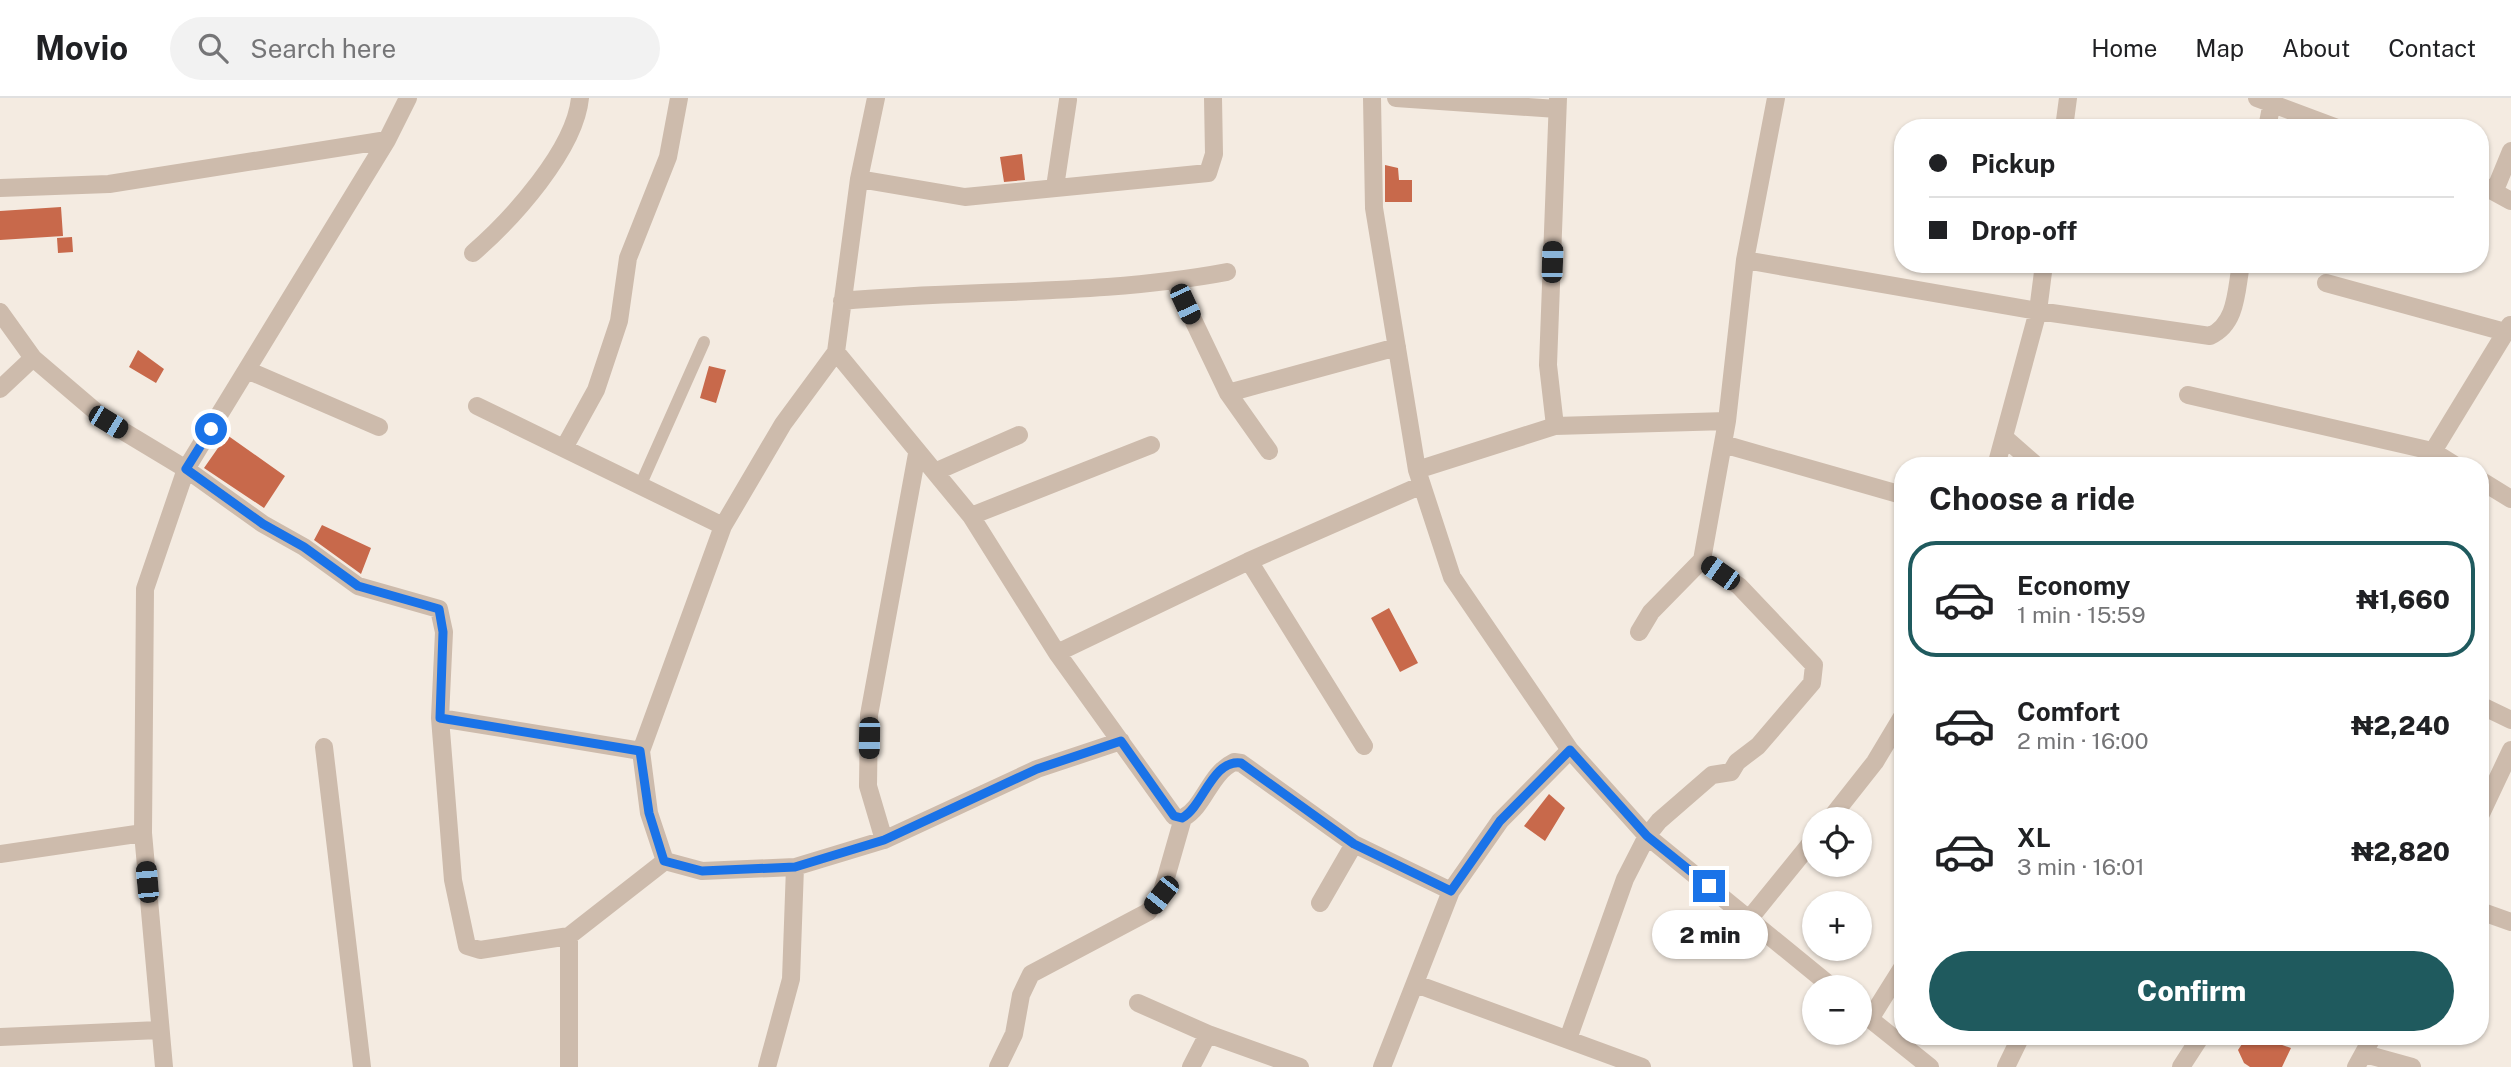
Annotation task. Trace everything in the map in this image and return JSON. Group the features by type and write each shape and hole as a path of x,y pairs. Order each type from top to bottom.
{"street":[{"path":"164,1067 142,833 145,589 186,469 387,141 408,98"},
{"path":"473,253 495,234 544,174 578,117 580,98"},
{"path":"564,448 596,390 619,321 628,258 668,157 679,98"},
{"path":"664,861 649,813 640,751 723,526 783,424 836,352 859,179 876,98"},
{"path":"859,179 965,197 1208,173 1214,154 1213,98"},
{"path":"1372,98 1374,208 1397,347 1419,478 1452,577 1570,750 1647,836 1818,975"},
{"path":"1396,98 1557,103 1548,365 1555,426"},
{"path":"1639,632 1651,612 1702,560 1727,421 1745,260 1776,98"},
{"path":"2065,119 2068,98"},
{"path":"1055,187 1068,100"},
{"path":"2266,119 2264,100 2314,119"},
{"path":"0,188 109,184 387,141"},
{"path":"2489,184 2511,151"},
{"path":"2489,188 2511,201"},
{"path":"1745,260 2038,311 2210,335 2223,330 2231,318 2239,273"},
{"path":"842,301 932,292 998,294 1175,282 1227,272"},
{"path":"1999,457 2038,311 2043,273"},
{"path":"1175,282 1228,393 1269,452"},
{"path":"2326,283 2508,328 2429,457"},
{"path":"0,312 33,358 108,422 186,469 263,524 304,547 358,586 439,609 443,632 440,718 453,880 467,946 480,950 569,936 664,861"},
{"path":"1228,393 1397,347"},
{"path":"836,352 917,454 937,471 971,516 1057,653 1174,816 1182,818 1189,814 1210,783 1234,762 1241,763 1354,844 1451,891"},
{"path":"0,389 33,358"},
{"path":"247,370 379,427"},
{"path":"2188,395 2424,457"},
{"path":"477,406 723,526"},
{"path":"1057,653 1419,478 1555,426 1727,421"},
{"path":"937,471 1019,435"},
{"path":"2005,438 2027,457"},
{"path":"1723,444 1894,493"},
{"path":"971,516 1151,445"},
{"path":"884,840 868,786 869,715 917,454"},
{"path":"2489,486 2511,499"},
{"path":"1568,1039 1625,878 1647,836 1659,821 1712,775 1731,772 1737,762 1758,746 1812,683 1814,665 1739,586 1702,560"},
{"path":"1249,561 1364,746"},
{"path":"2489,709 2511,720"},
{"path":"440,718 640,751"},
{"path":"1839,807 1875,762 1894,730"},
{"path":"664,861 702,871 795,867 884,840 1037,769 1121,741"},
{"path":"324,747 362,1067"},
{"path":"1382,1067 1451,891 1500,821 1570,750"},
{"path":"2489,797 2511,751"},
{"path":"998,1067 1014,1034 1021,995 1031,974 1148,912 1161,895 1182,818"},
{"path":"0,854 142,833"},
{"path":"1320,904 1354,844"},
{"path":"1750,918 1802,854"},
{"path":"767,1067 791,979 795,867"},
{"path":"2489,914 2511,922"},
{"path":"569,936 569,1067"},
{"path":"1872,1006 1894,978"},
{"path":"1416,984 1642,1067"},
{"path":"1138,1003 1208,1034 1300,1067"},
{"path":"1872,1021 1894,1038"},
{"path":"0,1037 159,1030"},
{"path":"1191,1067 1208,1034"},
{"path":"1902,1045 1930,1067"},
{"path":"2006,1067 2017,1045"},
{"path":"2181,1067 2195,1045"},
{"path":"2361,1060 2412,1067"}],"lane":[{"path":"640,486 704,342"}],"building":[{"path":"1022,154 1025,180 1004,182 1000,157"},
{"path":"1385,165 1398,168 1399,180 1412,180 1412,202 1385,202"},
{"path":"61,207 63,236 0,240 0,211"},
{"path":"72,237 73,252 58,253 57,238"},
{"path":"138,350 164,369 156,383 129,367"},
{"path":"709,366 726,370 716,403 700,398"},
{"path":"227,435 285,476 264,508 204,468"},
{"path":"322,525 371,548 361,574 314,540"},
{"path":"1389,608 1418,663 1400,672 1371,618"},
{"path":"1549,794 1565,808 1545,841 1524,826"},
{"path":"2241,1045 2282,1045 2291,1048 2282,1067 2250,1067 2244,1063 2238,1050"}],"route":[{"path":"211,429 186,469 263,524 304,547 358,586 439,609 443,632 440,718 640,751 649,813 664,861 702,871 795,867 884,840 1037,769 1121,741 1174,816 1182,818 1189,814 1210,783 1226,766 1234,762 1241,763 1354,844 1451,891 1500,821 1570,750 1647,836 1709,886"}]}
